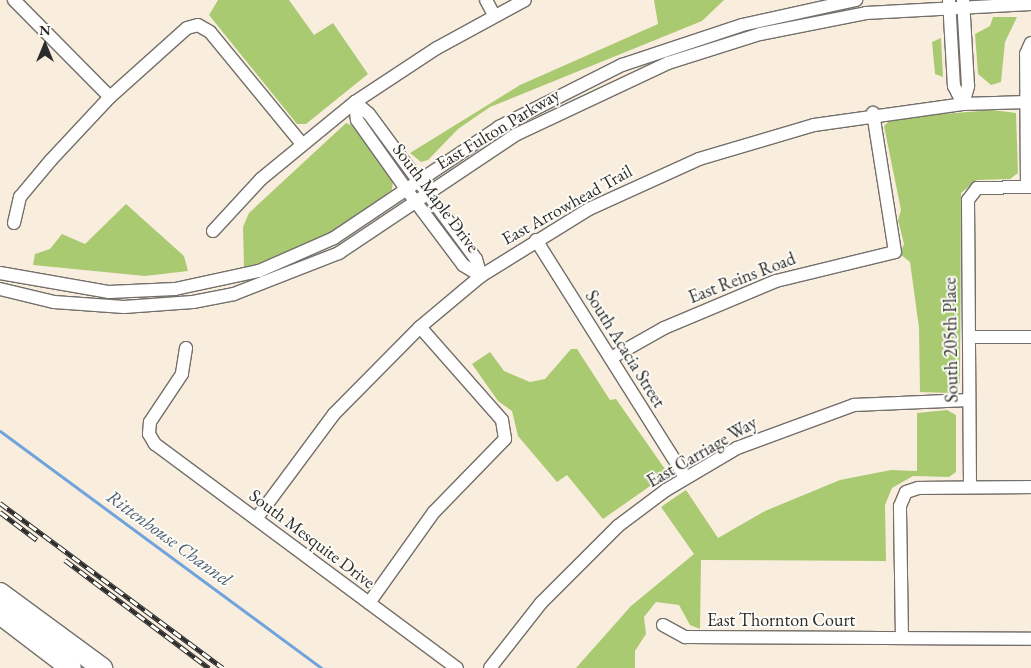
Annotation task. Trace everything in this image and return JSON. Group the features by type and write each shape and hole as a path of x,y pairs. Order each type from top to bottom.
{"main road":[{"path":"0,593 102,668"},
{"path":"0,614 71,668"}],"street":[{"path":"14,0 110,97"},
{"path":"486,0 494,15"},
{"path":"213,231 302,144 355,102 494,15 525,0"},
{"name":"East Fulton Parkway","path":"0,273 109,292 176,289 232,279 334,238 417,180 521,114 622,65 742,25 856,0"},
{"path":"963,2 968,86 963,104"},
{"path":"949,3 954,86 963,104"},
{"name":"East Fulton Parkway","path":"0,289 54,302 107,306 164,306 226,295 319,263 426,193 548,117 668,63 816,22 949,3 1031,4"},
{"path":"14,223 20,197 110,97 187,28 198,25 210,32 302,144"},
{"path":"1029,187 1027,102 1030,44"},
{"name":"South Maple Drive","path":"355,102 369,114 476,259 481,276"},
{"name":"South Maple Drive","path":"355,102 357,120 406,189 463,265 481,276"},
{"name":"East Arrowhead Trail","path":"256,519 334,414 420,327 481,276 536,240 620,194 699,159 756,140 873,113 963,104 1027,102"},
{"name":"East Reins Road","path":"611,358 719,302 784,278 895,252 873,113"},
{"name":"South 205th Place","path":"970,487 969,337 971,193 985,187 1029,187"},
{"name":"South Acacia Street","path":"536,240 685,477"},
{"path":"369,603 434,512 505,439 506,428 420,327"},
{"path":"969,337 1031,337"},
{"name":"South Mesquite Drive","path":"186,348 182,374 150,422 149,434 155,444 457,668"},
{"name":"East Carriage Way","path":"490,668 578,563 618,526 685,477 737,448 825,412 884,401 970,400"},
{"path":"902,638 900,506 906,492 970,487 1031,487"},
{"name":"East Thornton Court","path":"663,625 685,637 1031,639"}],"green space":[{"path":"218,0 289,0 314,35 333,23 368,74 306,124 297,124 209,15"},
{"path":"654,0 724,0 702,21 490,107 458,129 428,160 421,162 410,153 520,85 658,24"},
{"path":"993,17 1017,17 1005,42 1001,82 991,85 978,74 975,34 990,26"},
{"path":"941,38 943,77 935,74 932,42"},
{"path":"993,110 1016,113 1018,173 1010,179 977,180 961,193 960,383 949,393 920,392 919,328 910,262 900,254 904,244 898,220 901,210 884,126 892,118"},
{"path":"346,123 356,127 393,179 392,190 327,236 244,269 243,227 249,213"},
{"path":"126,204 184,256 188,271 145,276 33,265 35,254 50,249 62,234 85,244"},
{"path":"571,349 577,349 610,400 616,399 665,469 663,477 603,519 567,475 557,482 518,436 512,411 498,401 472,364 490,352 504,371 530,382 545,379"},
{"path":"947,410 956,415 956,472 949,477 913,476 892,488 885,505 886,561 701,560 700,629 690,625 679,605 656,602 644,617 646,634 635,651 635,668 576,668 631,606 694,554 661,507 671,500 686,490 718,538 765,511 840,480 891,470 917,471 917,413"}],"waterway":[{"name":"Rittenhouse Channel","path":"0,431 322,668"}],"railway":[{"path":"0,503 223,668"},
{"path":"0,512 37,540"},
{"path":"65,560 209,668"}]}
